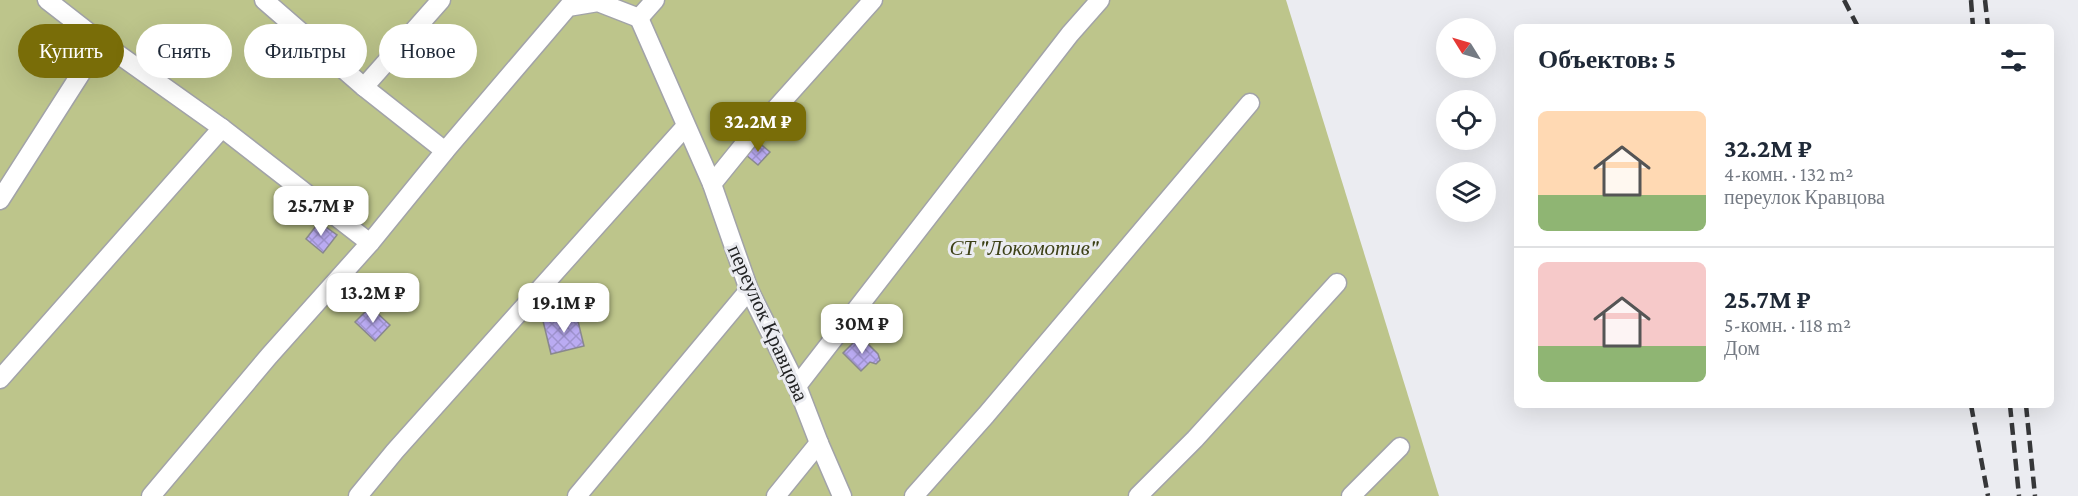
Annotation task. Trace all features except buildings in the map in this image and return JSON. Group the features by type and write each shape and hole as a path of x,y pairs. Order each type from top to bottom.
{"street":[{"path":"47,0 77,24"},
{"path":"264,0 364,87 445,151"},
{"path":"364,87 441,0"},
{"path":"151,496 269,356 370,243 568,7 598,2 639,18 655,0"},
{"path":"712,184 746,142 873,0"},
{"path":"797,386 1062,44 1100,0"},
{"name":"переулок Кравцова","path":"639,18 712,184 749,290 797,386 842,496"},
{"path":"124,59 222,128 370,243"},
{"path":"0,201 77,78"},
{"path":"914,496 986,415 1250,103"},
{"path":"358,496 395,451 685,127"},
{"path":"0,379 222,128"},
{"path":"1137,496 1195,439 1337,283"},
{"path":"577,496 749,290"},
{"path":"776,496 819,443"},
{"path":"1351,496 1400,447"}],"green space":[{"name":"СТ \"Локомотив\"","path":"0,0 1286,0 1439,496 0,496"}],"railway":[{"path":"1844,0 1856,24"},
{"path":"1971,0 1973,24"},
{"path":"1985,0 1988,24"},
{"path":"1972,408 1988,496"},
{"path":"2010,408 2019,496"},
{"path":"2026,408 2035,496"}]}
